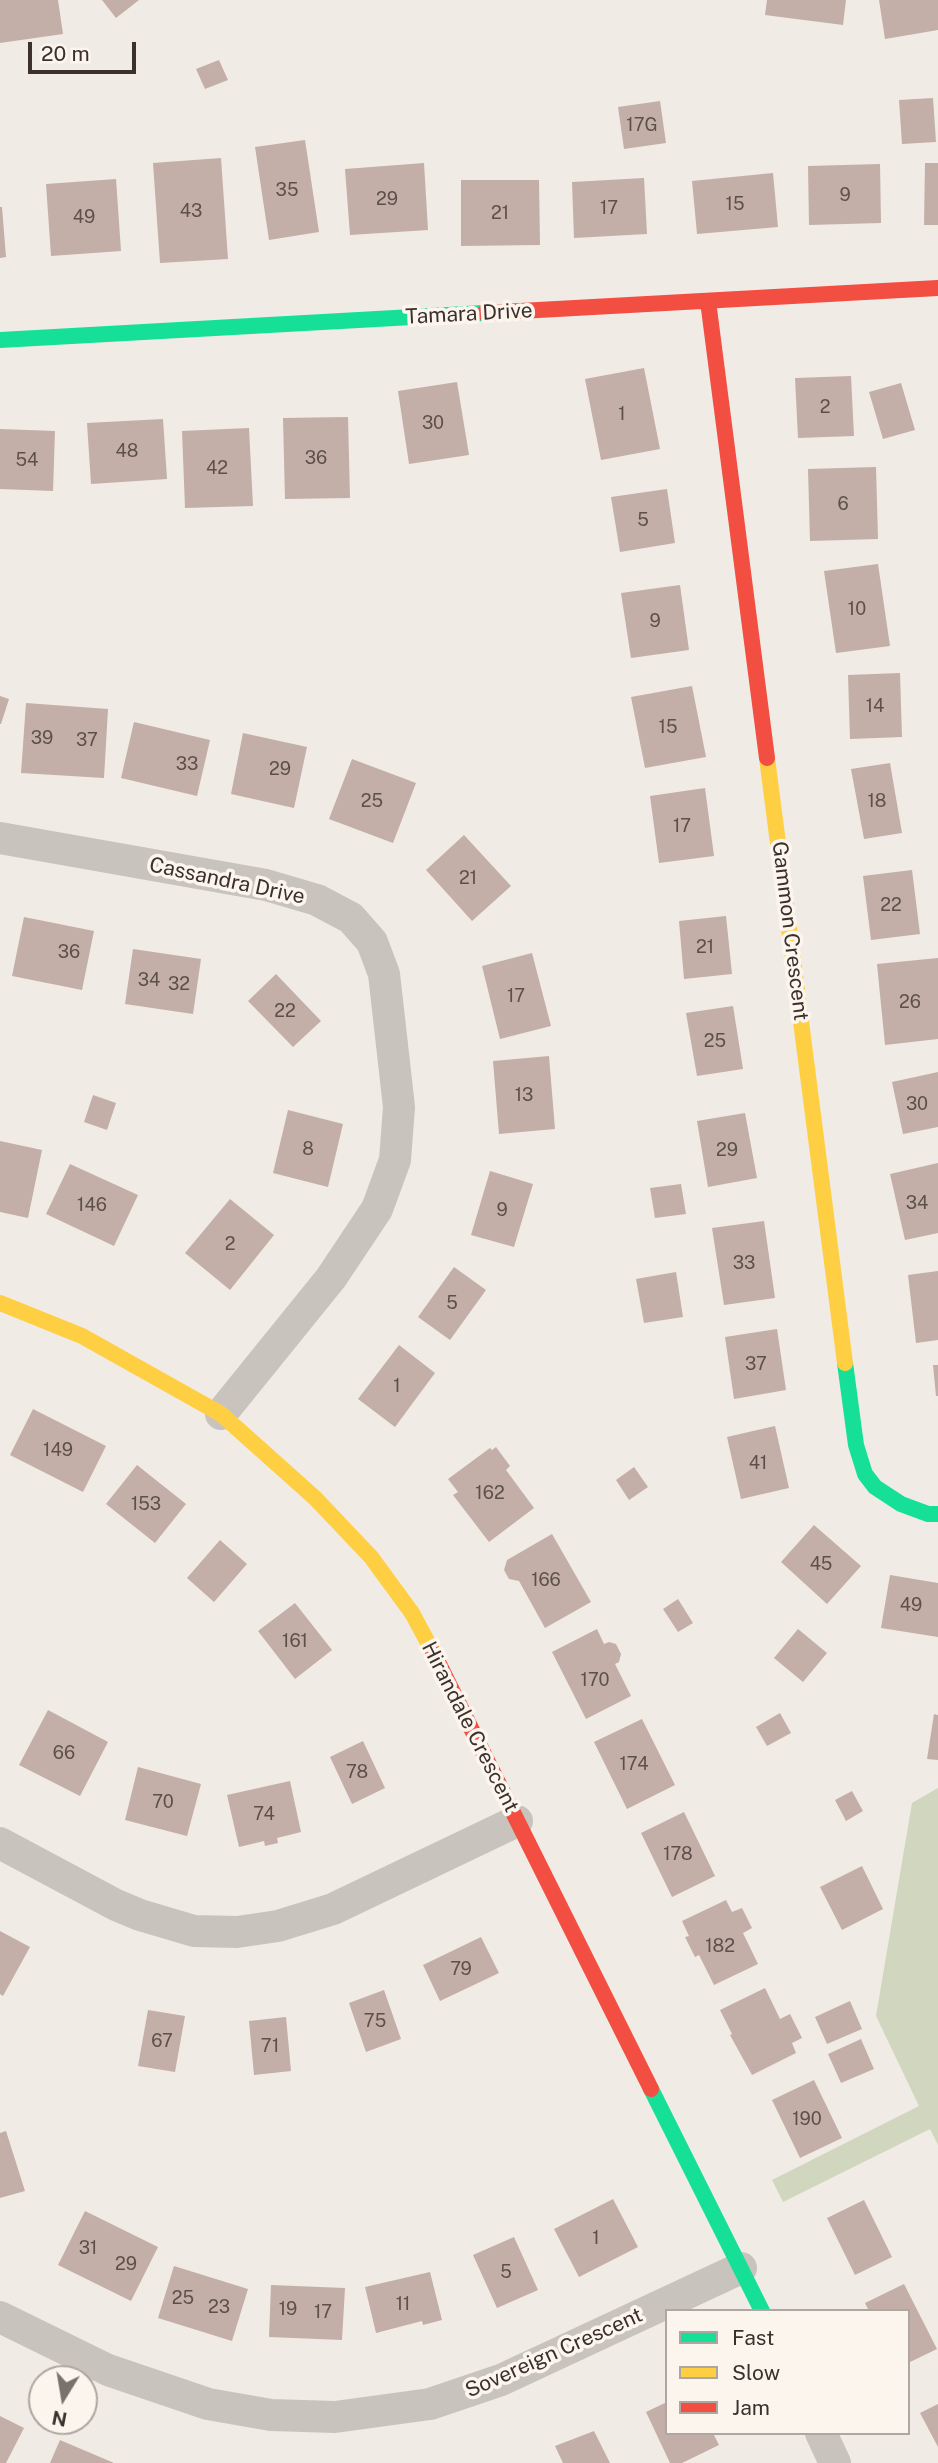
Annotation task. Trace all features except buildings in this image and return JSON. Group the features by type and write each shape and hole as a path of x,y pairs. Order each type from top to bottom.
{"street":[{"name":"Tamara Drive","path":"0,340 938,288"},
{"name":"Gammon Crescent","path":"708,301 856,1445 865,1474 875,1487 901,1504 928,1514 938,1514"},
{"name":"Cassandra Drive","path":"0,838 266,885 317,900 351,918 372,942 384,974 399,1107 395,1160 377,1209 331,1278 221,1414"},
{"name":"Hirandale Crescent","path":"0,1303 82,1336 221,1414 315,1498 371,1558 412,1613 761,2309"},
{"path":"0,1843 140,1915 194,1930 237,1931 278,1926 333,1909 517,1821"},
{"name":"Sovereign Crescent","path":"0,2317 108,2370 208,2404 271,2415 335,2417 430,2404 501,2380 741,2268"},
{"path":"822,2435 835,2463"}],"green space":[{"path":"938,1788 938,2145 930,2129 783,2202 772,2180 919,2106 876,2016 912,1803"}],"traffic: fast":[{"path":"0,340 484,313"},
{"path":"845,1363 856,1445 865,1474 875,1487 901,1504 928,1514 938,1514"},
{"path":"651,2089 761,2309"}],"traffic: slow":[{"path":"767,758 845,1363"},
{"path":"0,1303 82,1336 221,1414 315,1498 371,1557 412,1613 433,1652"}],"traffic: jam":[{"path":"484,313 938,288"},
{"path":"708,301 767,758"},
{"path":"433,1652 651,2089"}]}
